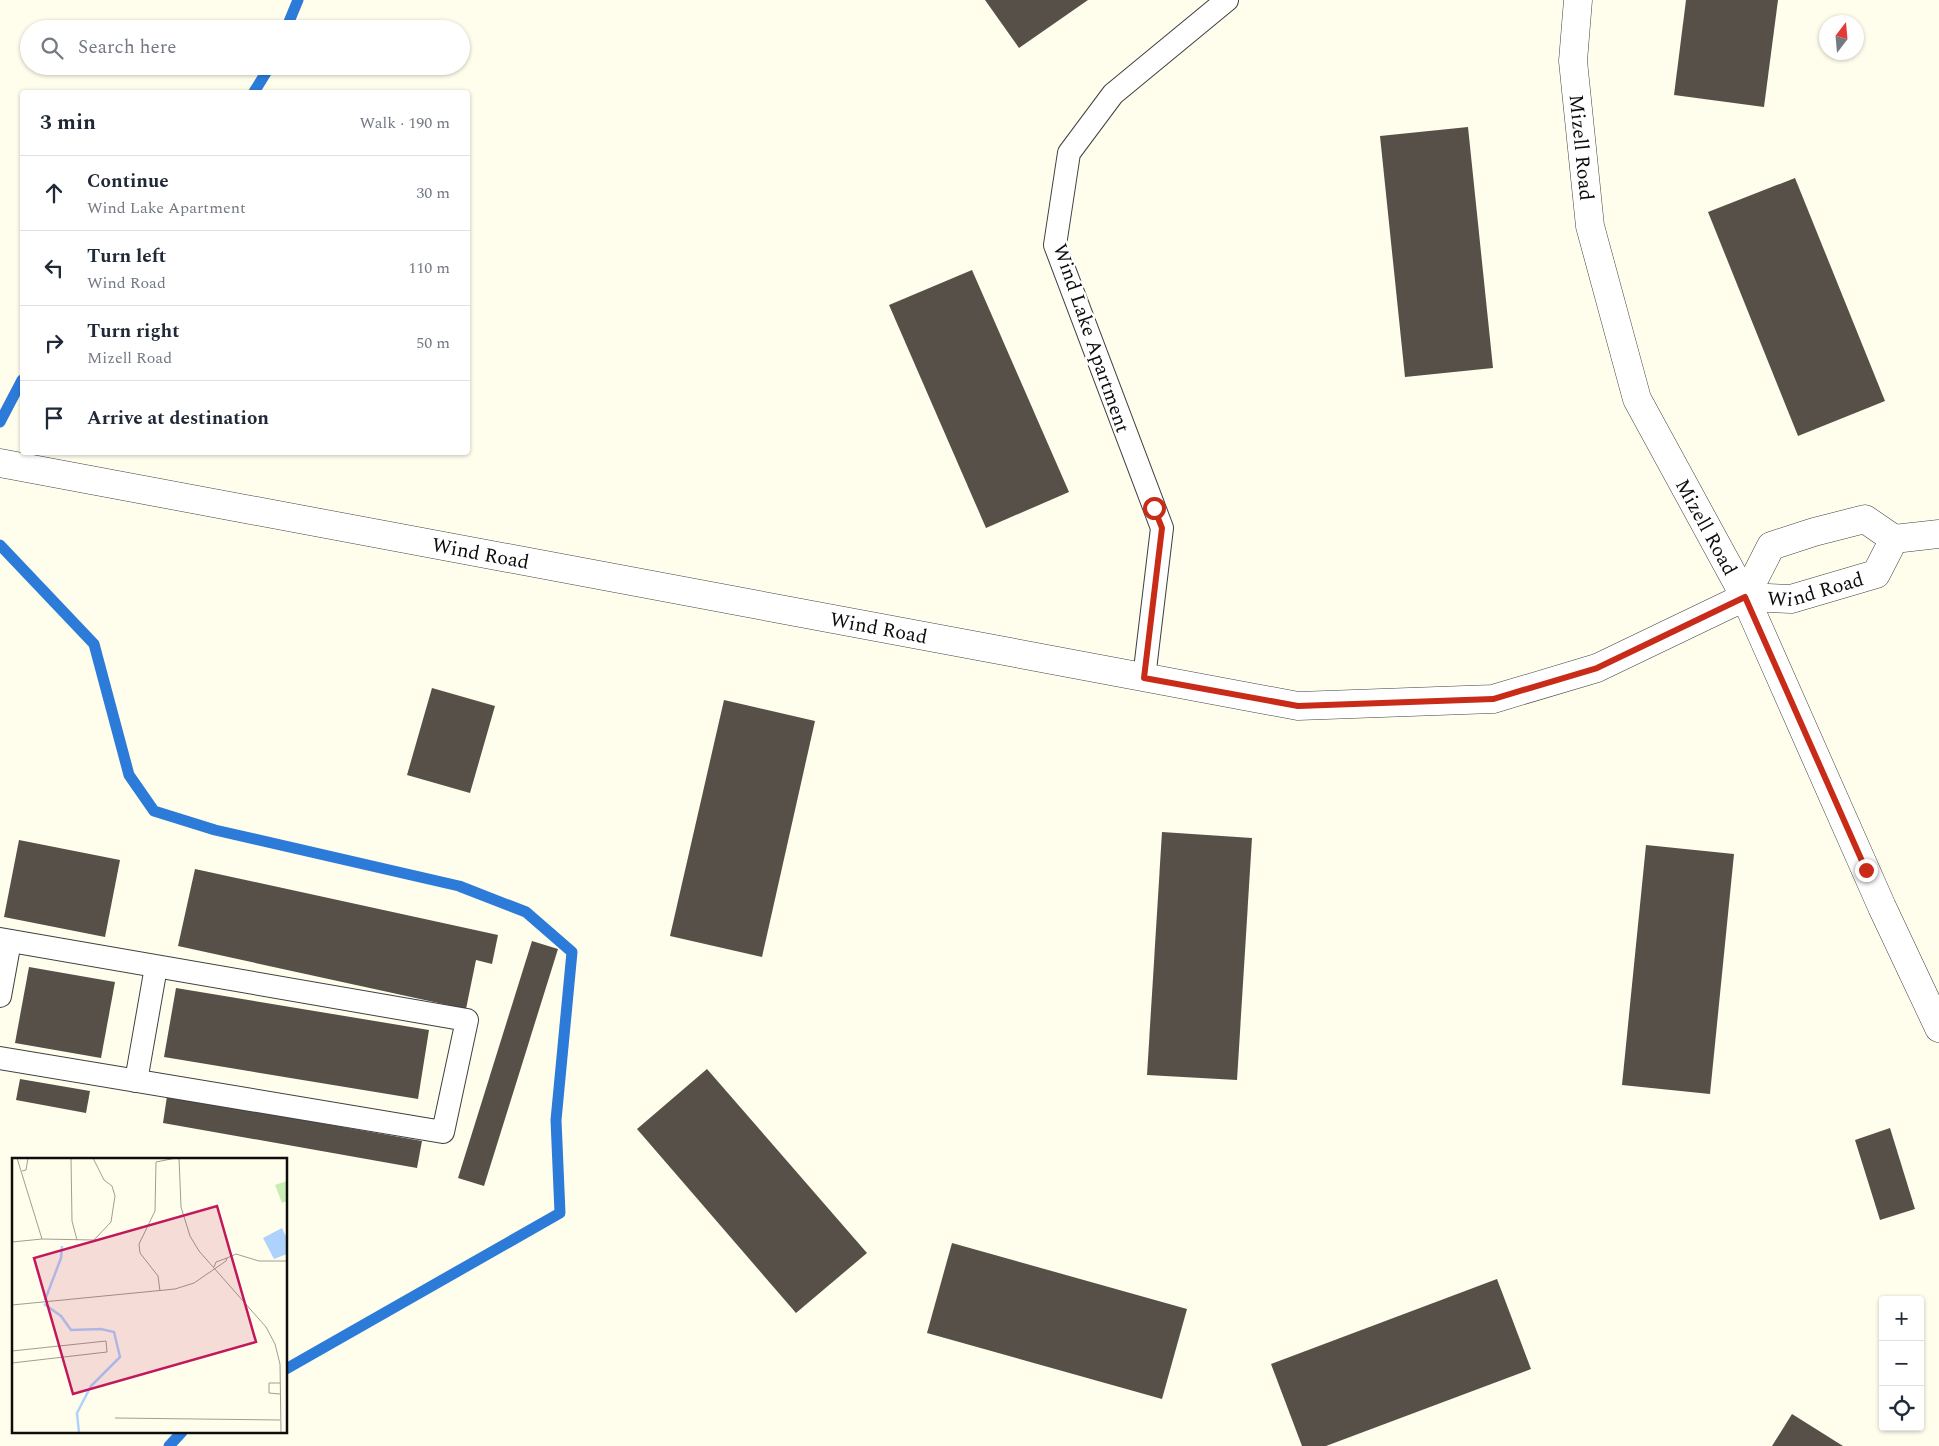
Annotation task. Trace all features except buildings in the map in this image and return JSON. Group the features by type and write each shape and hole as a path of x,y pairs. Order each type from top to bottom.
{"street":[{"name":"Mizell Road","path":"1578,0 1573,61 1590,226 1637,399 1745,597 1882,908 1939,1028"},
{"name":"Wind Road","path":"0,463 1298,706 1493,699 1597,668 1745,597 1790,599 1876,574 1894,539 1865,519 1814,532 1772,546 1745,597"},
{"path":"1894,539 1939,534"}],"lane":[{"name":"Wind Lake Apartment","path":"1144,678 1162,528 1055,245 1069,153 1113,94 1227,0"},
{"path":"0,996 5,940 468,1020 444,1132 0,1058"},
{"path":"136,1081 156,967"}],"waterway":[{"path":"290,20 298,0"},
{"path":"255,90 264,75"},
{"path":"0,422 20,384"},
{"path":"0,545 94,644 129,775 154,811 215,830 459,886 526,912 572,952 556,1120 560,1213 288,1368"},
{"path":"169,1446 180,1434"}],"route":[{"path":"1154,508 1162,528 1144,678 1298,706 1493,699 1597,668 1745,597 1866,870"}]}
